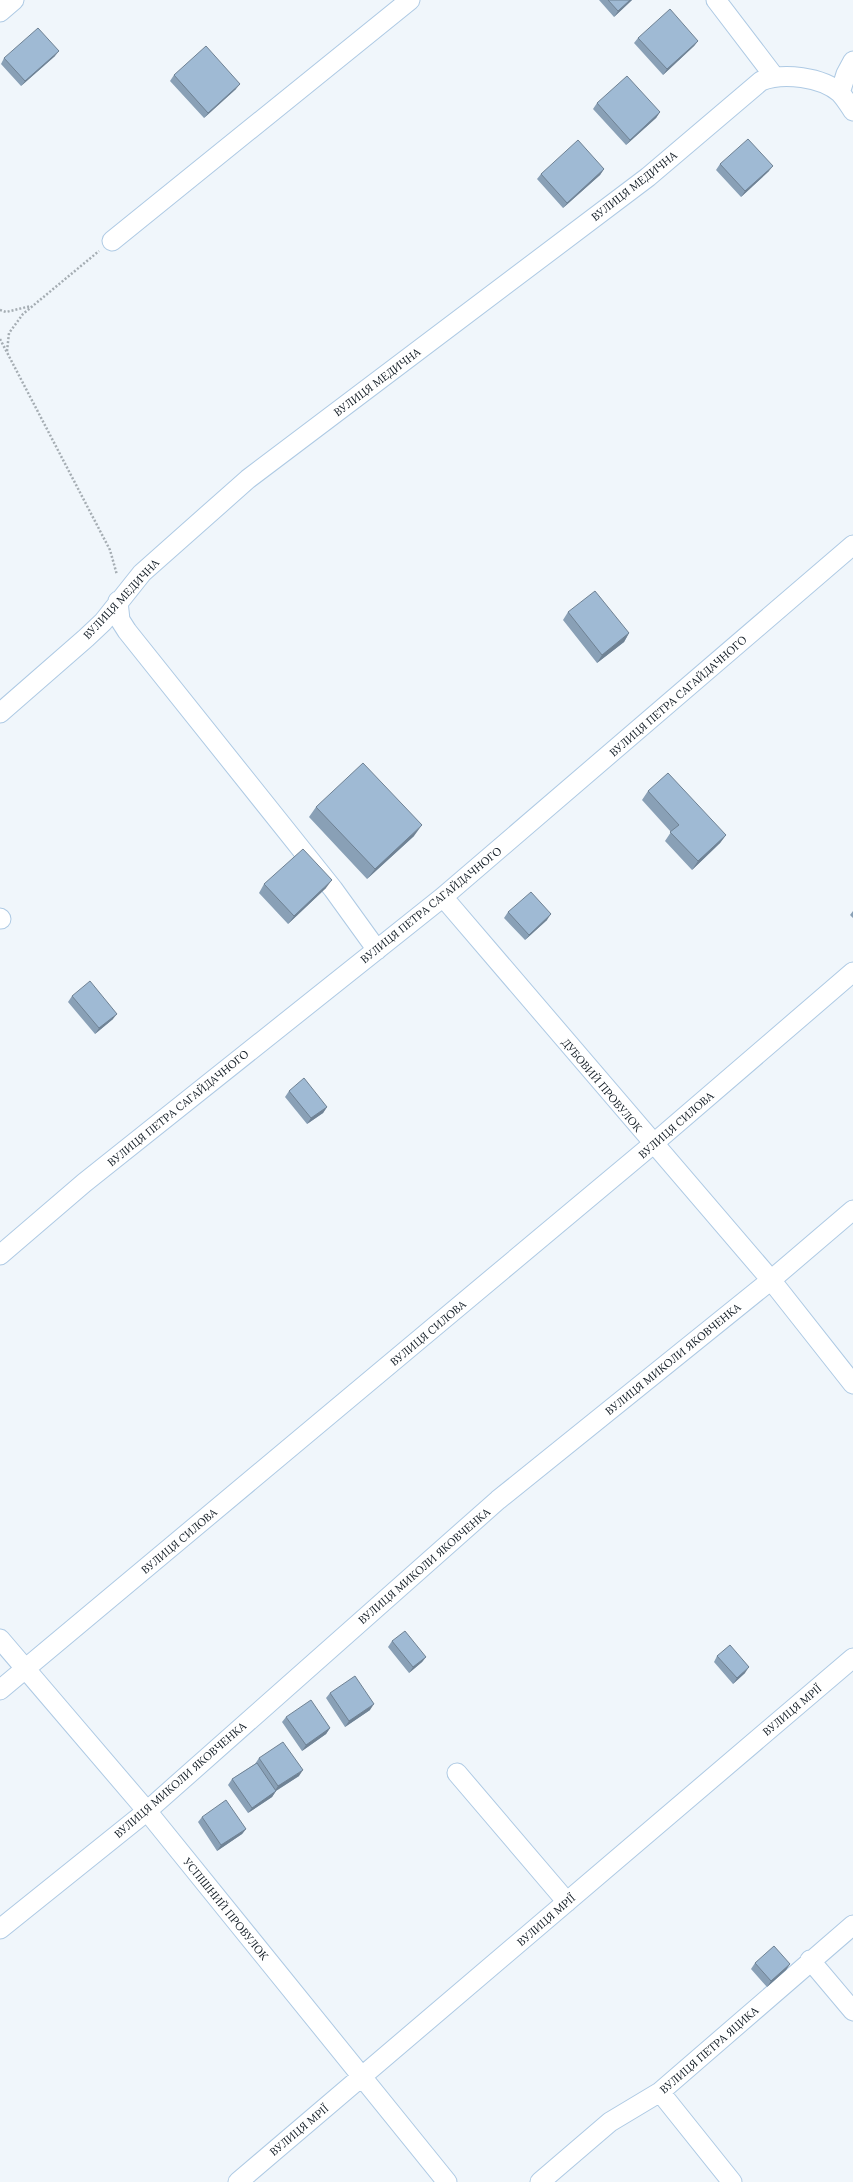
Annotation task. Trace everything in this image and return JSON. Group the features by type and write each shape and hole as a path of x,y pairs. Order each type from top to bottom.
{"street":[{"path":"0,12 14,0"},
{"path":"112,241 410,0"},
{"path":"716,0 774,76 802,77 821,83 840,93 853,111"},
{"path":"840,93 846,74 853,61"},
{"name":"ВУЛИЦЯ МЕДИЧНА","path":"0,712 86,638 103,622 118,601 142,573 248,479 648,177 761,81 774,76"},
{"name":"ВУЛИЦЯ ПЕТРА САГАЙДАЧНОГО","path":"0,1255 84,1183 443,897 853,546"},
{"path":"118,601 120,620 126,631 333,888 377,950"},
{"name":"ДУБОВИЙ ПРОВУЛОК","path":"443,897 771,1280 853,1384"},
{"name":"ВУЛИЦЯ СИЛОВА","path":"0,1690 653,1144 853,972"},
{"name":"ВУЛИЦЯ МИКОЛИ ЯКОВЧЕНКА","path":"0,1929 146,1811 498,1500 771,1280 853,1210"},
{"name":"УСПІШНИЙ ПРОВУЛОК","path":"0,1639 27,1668 146,1811 448,2182"},
{"name":"ВУЛИЦЯ МРІЇ","path":"238,2182 853,1658"},
{"path":"457,1773 567,1902"},
{"name":"ВУЛИЦЯ ПЕТРА ЯЦИКА","path":"540,2182 610,2122 660,2092 732,2031 810,1960 853,1925"},
{"path":"810,1960 853,2011"},
{"path":"660,2092 732,2182"}],"path":[{"path":"6,352 9,333 23,314 112,241"},
{"path":"0,310 6,312 32,306"},
{"path":"0,339 110,550 117,573 118,601"}],"building":[{"path":"608,0 630,0 618,11"},
{"path":"670,9 698,41 667,69 638,38"},
{"path":"38,28 59,51 25,81 4,58"},
{"path":"206,46 240,84 208,113 174,75"},
{"path":"627,76 660,112 630,140 597,103"},
{"path":"748,139 773,166 745,191 720,164"},
{"path":"578,140 604,169 567,203 541,174"},
{"path":"595,591 629,633 602,655 568,612"},
{"path":"363,763 422,825 375,869 316,807"},
{"path":"668,773 726,835 698,861 670,832 679,825 648,791"},
{"path":"303,849 332,880 294,916 264,884"},
{"path":"531,892 551,914 529,935 508,912"},
{"path":"90,981 117,1014 99,1028 72,996"},
{"path":"304,1078 327,1107 311,1118 289,1091"},
{"path":"405,1631 426,1657 413,1667 392,1641"},
{"path":"730,1645 749,1667 737,1678 717,1656"},
{"path":"355,1676 374,1704 349,1721 330,1693"},
{"path":"311,1700 330,1728 306,1745 286,1717"},
{"path":"283,1742 303,1770 278,1786 259,1758"},
{"path":"257,1763 276,1791 252,1808 232,1779"},
{"path":"226,1800 246,1829 221,1845 202,1817"},
{"path":"774,1946 790,1964 771,1981 755,1963"}]}
